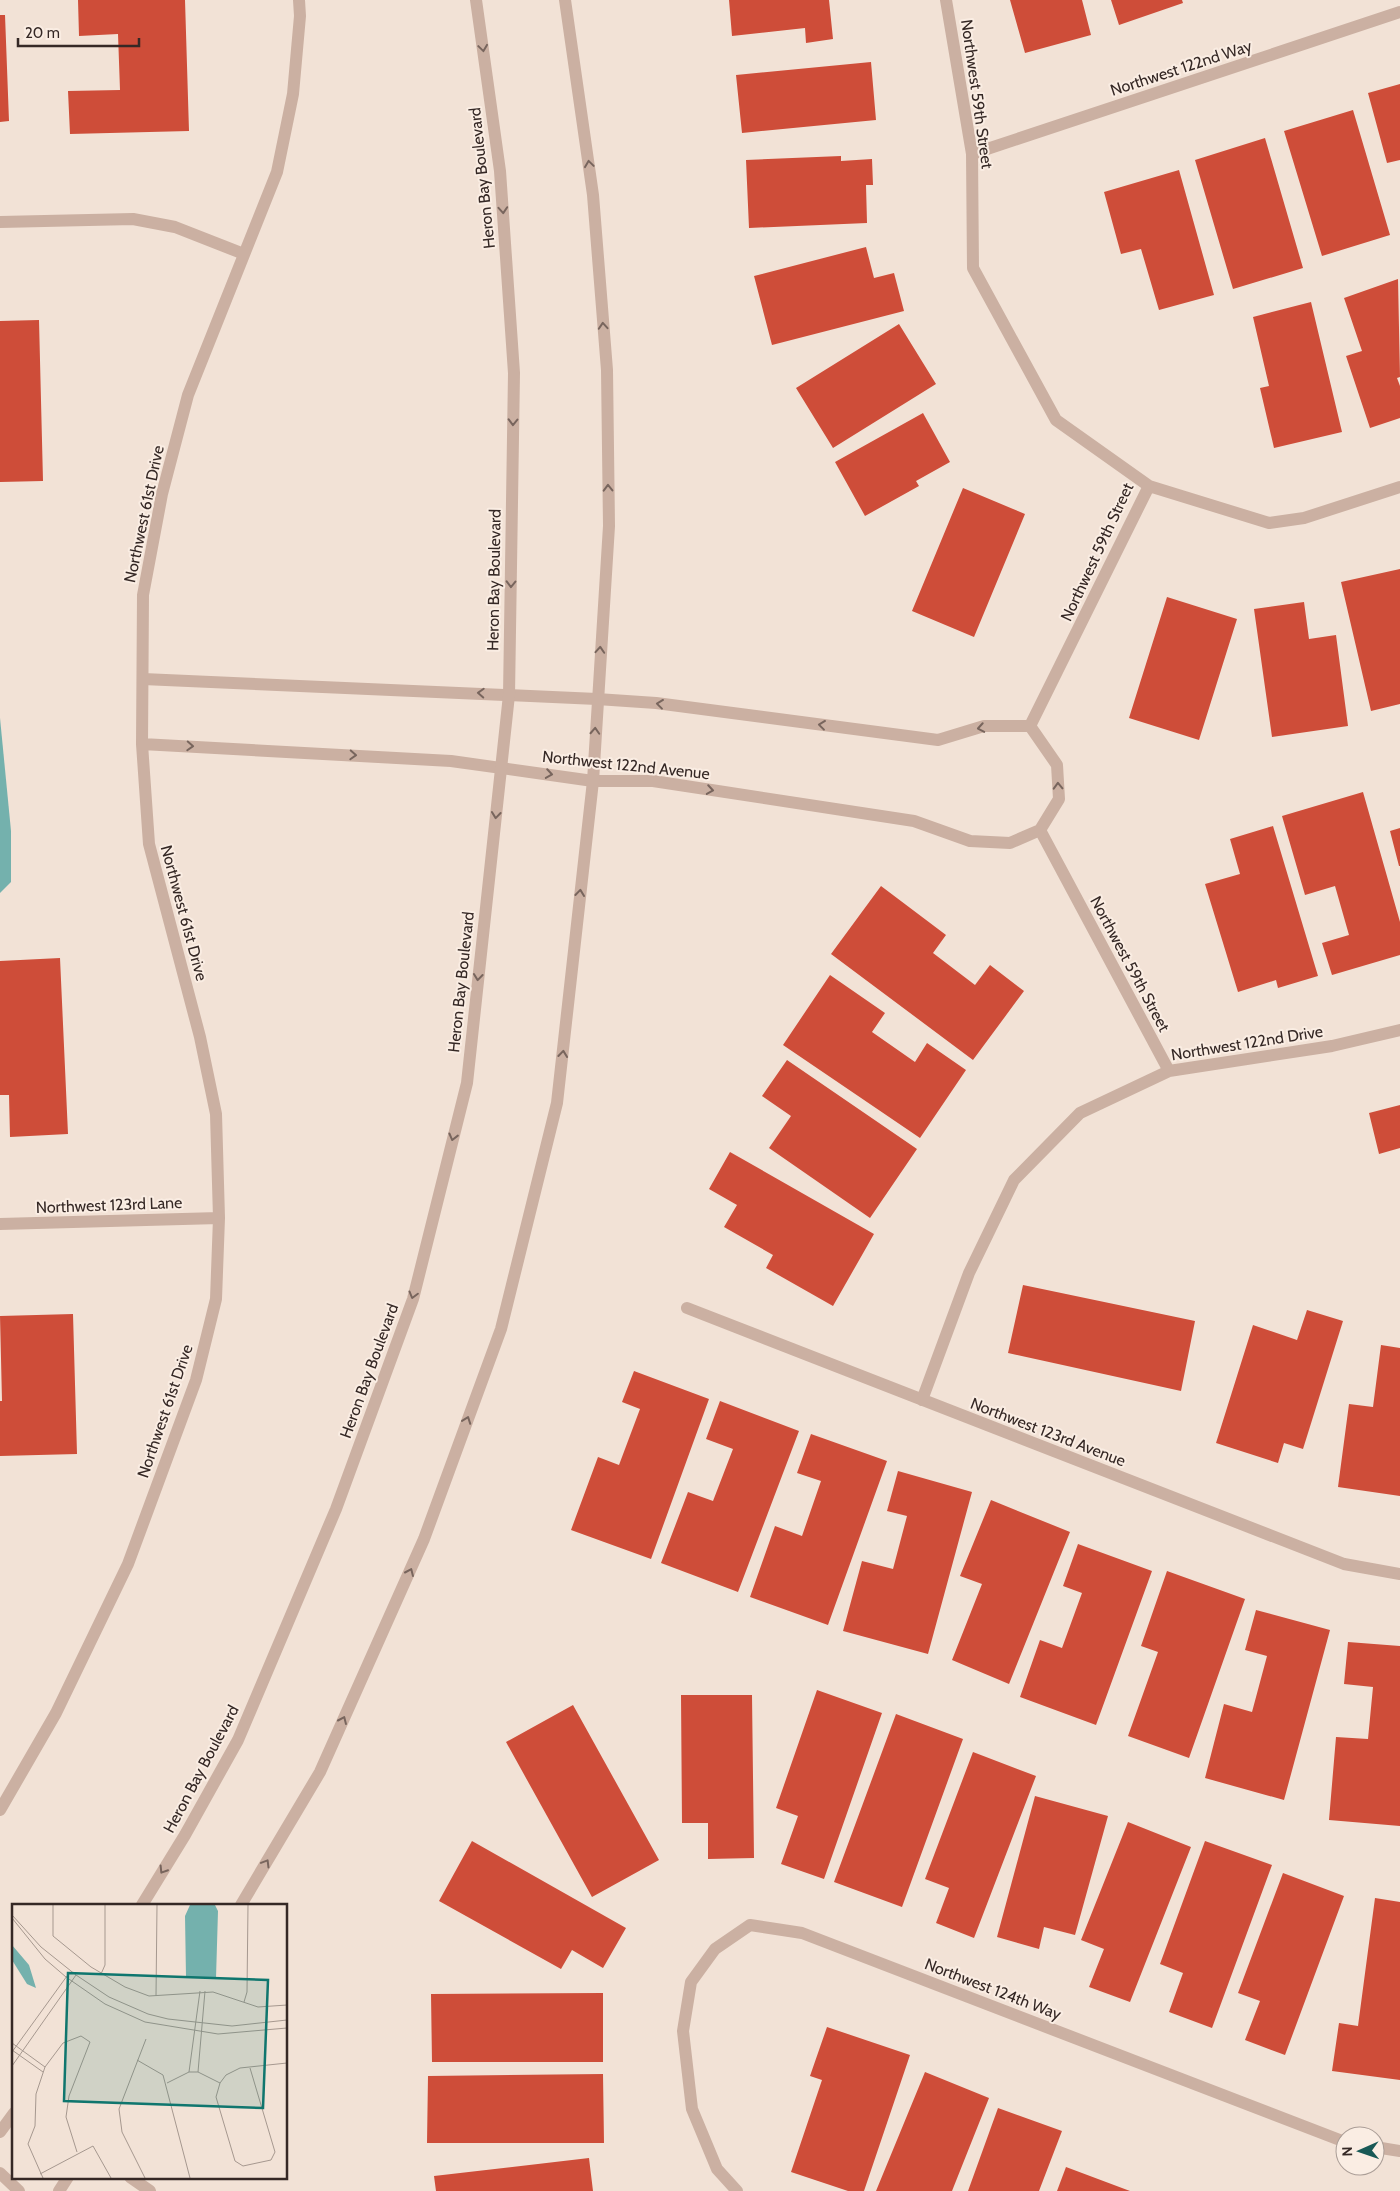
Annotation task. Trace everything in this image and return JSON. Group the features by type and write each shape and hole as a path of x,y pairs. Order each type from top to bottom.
{"street":[{"name":"Northwest 61st Drive","path":"0,1810 56,1713 128,1564 196,1380 216,1299 219,1218 216,1114 200,1037 149,844 142,744 143,594 162,494 188,395 277,172 293,94 300,16 299,0"},
{"name":"Heron Bay Boulevard","path":"143,1904 185,1835 238,1740 336,1509 412,1299 467,1084 509,695 514,373 500,171 476,0"},
{"path":"242,1904 320,1772 424,1539 501,1329 557,1103 593,781 609,526 607,370 593,195 565,0"},
{"name":"Northwest 59th Street","path":"946,0 972,154 973,268 1056,420 1149,486 1030,726"},
{"name":"Northwest 122nd Way","path":"972,154 1400,12"},
{"path":"0,222 133,219 175,227 244,254"},
{"path":"1149,486 1269,523 1304,518 1400,486"},
{"path":"143,679 597,699 656,704 938,740 984,726 1030,726 1058,765 1059,799 1040,830"},
{"name":"Northwest 122nd Avenue","path":"142,744 451,761 593,781 653,781 914,821 970,840 1010,843 1040,830"},
{"name":"Northwest 59th Street","path":"1040,830 1169,1071"},
{"name":"Northwest 122nd Drive","path":"922,1400 969,1272 1014,1180 1080,1113 1169,1071 1332,1046 1400,1030"},
{"name":"Northwest 123rd Lane","path":"0,1224 219,1218"},
{"name":"Northwest 123rd Avenue","path":"687,1308 1344,1564 1400,1574"},
{"name":"Northwest 124th Way","path":"737,2191 717,2169 692,2109 684,2031 691,1982 715,1949 750,1925 802,1933 1335,2138"},
{"path":"0,2132 12,2116"},
{"path":"1385,2149 1400,2151"},
{"path":"0,2173 19,2191"},
{"path":"59,2191 67,2178"},
{"path":"131,2178 150,2191"}],"water":[{"path":"0,718 11,831 11,882 0,893"}],"building":[{"path":"78,0 185,0 189,131 70,134 68,91 120,90 118,34 79,36"},
{"path":"729,0 829,0 833,39 806,43 805,28 732,36"},
{"path":"1010,0 1082,0 1091,35 1025,53"},
{"path":"1111,0 1182,0 1183,3 1119,25"},
{"path":"0,15 5,15 9,121 0,122"},
{"path":"871,62 876,120 742,133 736,75"},
{"path":"1400,84 1400,160 1387,163 1368,93"},
{"path":"1353,110 1390,235 1322,256 1284,131"},
{"path":"1265,138 1303,268 1233,289 1195,160"},
{"path":"841,156 841,161 872,159 873,185 866,185 867,223 749,228 746,160"},
{"path":"1179,170 1214,295 1159,310 1141,249 1121,254 1104,192"},
{"path":"866,247 874,278 894,273 904,311 772,345 754,276"},
{"path":"1398,279 1400,377 1397,378 1400,386 1400,418 1370,428 1346,356 1362,351 1344,298"},
{"path":"1311,302 1342,432 1274,448 1260,388 1269,386 1253,317"},
{"path":"39,320 43,481 0,482 0,321"},
{"path":"899,324 936,384 833,448 796,388"},
{"path":"923,413 950,462 916,481 919,486 865,516 835,462"},
{"path":"963,488 1025,514 974,637 912,611"},
{"path":"1400,569 1400,704 1371,711 1341,582"},
{"path":"1167,597 1237,619 1199,740 1129,718"},
{"path":"1304,602 1309,639 1336,635 1348,726 1272,737 1254,609"},
{"path":"1363,792 1400,922 1400,955 1332,975 1322,943 1349,935 1335,886 1305,895 1282,816"},
{"path":"1273,826 1318,976 1278,988 1276,980 1238,992 1205,884 1240,874 1230,839"},
{"path":"1400,828 1400,866 1399,866 1390,831"},
{"path":"881,886 946,935 933,953 975,985 990,965 1024,991 973,1060 831,954"},
{"path":"60,958 68,1134 10,1137 9,1095 0,1095 0,961"},
{"path":"830,975 885,1013 872,1032 915,1062 927,1043 966,1070 920,1138 783,1045"},
{"path":"787,1060 917,1149 870,1218 769,1148 791,1116 762,1096"},
{"path":"1400,1105 1400,1148 1379,1154 1369,1113"},
{"path":"730,1152 874,1234 833,1306 766,1268 773,1255 724,1227 737,1205 709,1189"},
{"path":"1023,1285 1195,1321 1181,1391 1008,1353"},
{"path":"1307,1310 1343,1321 1303,1449 1284,1443 1278,1463 1216,1443 1253,1325 1297,1340"},
{"path":"73,1314 77,1454 0,1456 0,1401 2,1401 0,1316"},
{"path":"1381,1345 1400,1348 1400,1496 1338,1487 1349,1404 1373,1407"},
{"path":"634,1371 709,1399 651,1559 571,1530 598,1457 619,1465 640,1409 622,1402"},
{"path":"720,1401 799,1431 738,1592 661,1563 688,1492 713,1501 733,1449 706,1439"},
{"path":"811,1434 887,1461 828,1625 750,1597 775,1526 802,1536 821,1481 797,1473"},
{"path":"898,1471 972,1492 928,1654 843,1631 862,1561 893,1569 907,1516 887,1511"},
{"path":"991,1500 1070,1532 1009,1684 952,1660 982,1584 960,1576"},
{"path":"1078,1544 1152,1571 1096,1725 1020,1697 1040,1640 1062,1648 1082,1593 1063,1586"},
{"path":"1167,1571 1245,1599 1189,1758 1128,1736 1158,1652 1141,1646"},
{"path":"1256,1610 1330,1630 1284,1800 1205,1778 1224,1704 1252,1712 1267,1656 1245,1650"},
{"path":"1348,1642 1400,1646 1400,1826 1329,1820 1336,1737 1368,1739 1373,1687 1344,1684"},
{"path":"817,1690 882,1713 824,1879 781,1864 798,1816 776,1808"},
{"path":"681,1695 752,1695 754,1858 708,1859 708,1823 682,1823"},
{"path":"573,1705 659,1860 592,1897 506,1742"},
{"path":"896,1714 963,1739 902,1907 834,1882"},
{"path":"973,1752 1036,1776 974,1938 936,1923 949,1888 925,1879"},
{"path":"1035,1796 1108,1816 1075,1935 1044,1927 1039,1949 997,1937"},
{"path":"1128,1822 1191,1847 1130,2002 1089,1987 1104,1949 1081,1940"},
{"path":"472,1841 626,1928 603,1968 572,1950 561,1969 439,1901"},
{"path":"1205,1841 1272,1865 1212,2028 1169,2012 1183,1973 1160,1964"},
{"path":"1283,1873 1344,1896 1285,2055 1245,2040 1260,2001 1238,1993"},
{"path":"1375,1898 1400,1902 1400,2080 1332,2071 1339,2023 1358,2026"},
{"path":"603,1993 603,2062 432,2062 431,1994"},
{"path":"827,2027 910,2055 864,2191 848,2191 791,2172 822,2080 810,2076"},
{"path":"925,2072 989,2098 952,2191 876,2191"},
{"path":"603,2074 604,2143 427,2143 428,2076"},
{"path":"998,2108 1062,2131 1039,2191 968,2191"},
{"path":"589,2158 593,2191 436,2191 434,2176"},
{"path":"1066,2167 1130,2191 1057,2191"}]}
